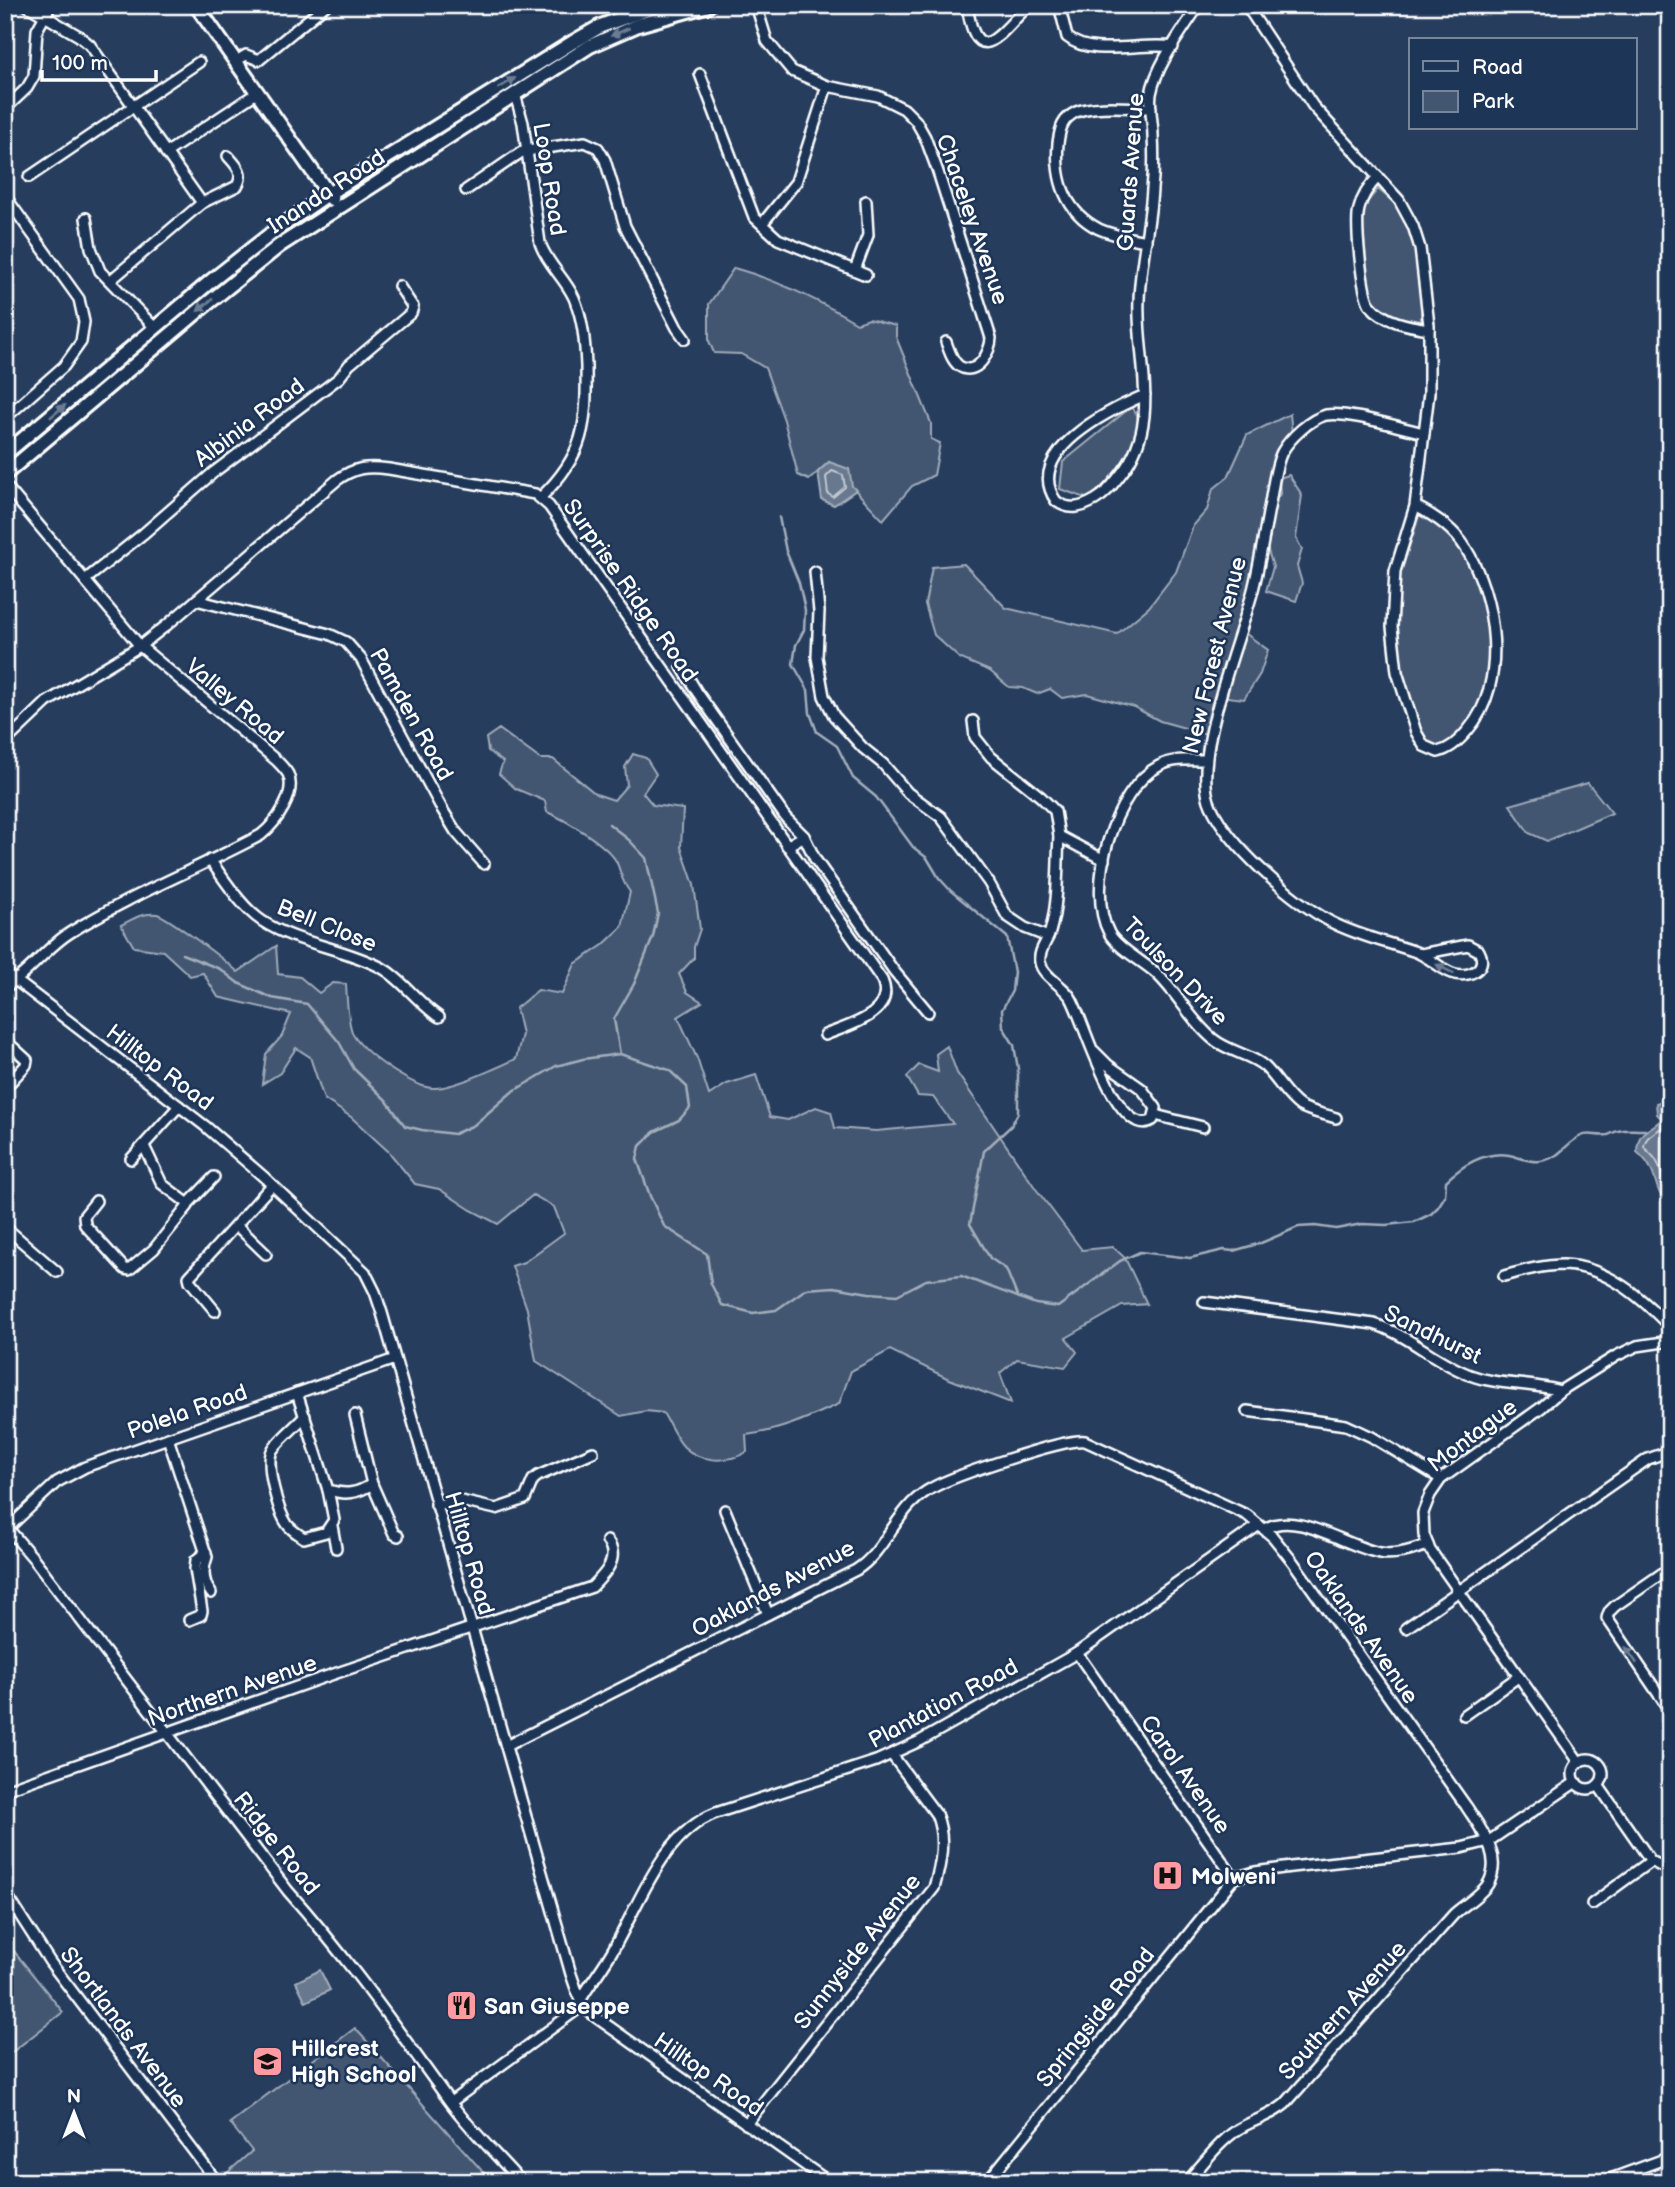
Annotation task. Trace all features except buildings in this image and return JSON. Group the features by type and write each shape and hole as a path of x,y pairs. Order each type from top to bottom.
{"main road":[{"path":"197,5 338,208"},
{"name":"Inanda Road","path":"5,454 251,248 328,194 573,42 611,22 658,5"},
{"name":"Inanda Road","path":"5,474 265,257 338,208 574,56 608,37 638,25 709,5"},
{"path":"420,138 430,137 449,127 455,134"},
{"path":"251,248 265,257"}],"street":[{"path":"26,5 86,40 202,203"},
{"path":"5,109 27,88 34,76 37,30 51,5"},
{"path":"236,61 246,55 259,60 326,5"},
{"name":"Chaceley Avenue","path":"756,5 764,37 778,56 799,75 827,86 873,95 896,104 916,121 925,137 990,327 990,349 979,364 960,367 946,342"},
{"path":"967,5 972,31 977,39 988,42 1000,37 1029,5"},
{"path":"1059,5 1067,37 1080,45 1100,48 1144,44 1173,47"},
{"name":"Guards Avenue","path":"1145,395 1098,417 1082,428 1066,445 1051,469 1049,485 1056,501 1069,508 1078,507 1107,492 1129,464 1138,446 1144,419 1145,395 1138,312 1154,164 1152,89 1173,47 1199,5"},
{"path":"1246,5 1313,106 1399,200 1416,233 1424,273 1431,367 1415,506 1395,571 1392,637 1397,672 1416,732 1424,746 1438,752 1458,742 1481,711 1491,684 1494,649 1482,584 1466,550 1446,525 1415,506"},
{"path":"29,177 199,62"},
{"path":"700,74 752,214 783,242 866,275"},
{"path":"762,224 796,182 827,86"},
{"path":"166,153 258,92"},
{"name":"Loop Road","path":"515,94 540,243 576,303 585,354 585,422 569,465 558,481 541,497"},
{"path":"1146,241 1101,230 1084,219 1061,188 1057,154 1060,128 1075,113 1090,109 1151,107"},
{"path":"466,190 526,150 591,143 598,148 605,160 625,226 677,328 685,338"},
{"path":"111,280 202,203 231,190 239,183 239,170 228,156"},
{"path":"1378,177 1364,195 1357,219 1366,296 1373,308 1391,319 1429,329"},
{"path":"5,196 79,299 84,322 81,342 64,366 5,418"},
{"path":"855,270 869,235 866,201"},
{"path":"86,218 100,271 155,328"},
{"name":"Albinia Road","path":"85,580 134,542 214,472 339,378 349,365 411,313 413,307 399,286"},
{"name":"New Forest Avenue","path":"1421,954 1468,946 1479,951 1482,961 1474,972 1456,974 1421,954 1367,937 1332,922 1284,890 1242,848 1215,815 1206,789 1206,760 1229,666 1254,589 1282,451 1301,430 1326,415 1424,433"},
{"name":"Surprise Ridge Road","path":"5,742 47,702 141,646 337,480 355,468 365,466 389,469 516,489 541,497 871,964 885,989 883,1002 878,1009 858,1022 825,1035"},
{"name":"Valley Road","path":"5,485 141,646 277,761 289,776 287,798 268,830 146,890 69,933 43,953 17,980 5,987"},
{"path":"815,572 820,611 817,657 824,696 834,716 908,793 941,817 989,883 1007,916 1025,928 1048,937"},
{"name":"Pamden Road","path":"196,600 329,634 351,646 361,659 456,832 484,864"},
{"path":"682,667 786,818 804,836 815,859 894,971 928,1012"},
{"path":"972,721 975,737 991,757 1055,811 1059,836 1056,901 1048,937 1040,954 1040,965 1071,998 1100,1068 1125,1114 1143,1124 1150,1122 1155,1115 1155,1104 1142,1089 1108,1065 1094,1051"},
{"name":"Toulson Drive","path":"1206,760 1173,761 1158,766 1121,806 1104,860 1100,893 1104,917 1111,936 1157,974 1215,1041 1231,1052 1263,1065 1301,1106 1336,1118"},
{"path":"787,846 804,836"},
{"path":"1059,836 1104,860"},
{"name":"Bell Close","path":"210,860 248,908 262,921 286,933 341,950 385,969 425,1009 439,1017"},
{"name":"Hilltop Road","path":"5,972 179,1106 272,1185 365,1272 375,1292 395,1359 581,2003 829,2182"},
{"path":"5,1040 27,1060 26,1065 5,1088"},
{"path":"131,1159 179,1106"},
{"path":"1155,1115 1203,1127"},
{"path":"144,1146 162,1184 188,1204"},
{"path":"96,1201 83,1216 85,1225 125,1269 129,1270 155,1249 188,1204 214,1177"},
{"path":"215,1311 189,1277 272,1185"},
{"path":"236,1225 267,1254"},
{"path":"5,1227 57,1272"},
{"path":"1504,1276 1556,1265 1593,1271 1633,1293 1670,1327"},
{"name":"Sandhurst","path":"1204,1302 1374,1324 1400,1335 1472,1376 1493,1382 1536,1385 1560,1391"},
{"name":"Montague","path":"1579,1762 1428,1545 1423,1524 1425,1506 1441,1479 1542,1407 1560,1391 1629,1349 1647,1343 1670,1341"},
{"name":"Polela Road","path":"7,1527 66,1475 395,1359"},
{"path":"297,1393 305,1416 328,1490 334,1521 326,1532 304,1538 287,1524 274,1488 270,1458 273,1449 305,1416"},
{"path":"1247,1411 1352,1427 1441,1479"},
{"path":"355,1415 372,1484 394,1534 398,1536"},
{"path":"168,1438 206,1552 204,1574 211,1593"},
{"name":"Oaklands Avenue","path":"506,1746 864,1565 910,1505 932,1488 1069,1441 1081,1440 1229,1506 1262,1527 1278,1542 1489,1840"},
{"path":"1406,1628 1648,1459 1670,1451"},
{"path":"436,1505 461,1501 490,1509 521,1501 538,1476 593,1452"},
{"path":"328,1490 352,1494 372,1484"},
{"path":"725,1510 768,1614"},
{"path":"1262,1527 1276,1523 1293,1524 1381,1553 1406,1552 1428,1545"},
{"path":"332,1526 336,1548"},
{"name":"Ridge Road","path":"7,1527 288,1891 336,1949 450,2102 521,2182"},
{"name":"Plantation Road","path":"450,2102 581,2003 664,1859 679,1839 699,1821 892,1755 1077,1653 1262,1527"},
{"name":"Northern Avenue","path":"5,1790 592,1587 610,1564 612,1548 607,1541"},
{"path":"190,1620 201,1615 202,1611 195,1569 196,1560 206,1552"},
{"path":"1670,1568 1615,1606 1607,1618 1670,1711"},
{"name":"Carol Avenue","path":"1077,1653 1234,1878"},
{"path":"1464,1715 1518,1677"},
{"name":"Sunnyside Avenue","path":"746,2124 934,1888 941,1856 940,1824 936,1814 892,1755"},
{"path":"1593,1760 1601,1767 1602,1776 1598,1785 1584,1788 1576,1782 1574,1769 1579,1762 1593,1760"},
{"path":"1234,1878 1255,1871 1461,1848 1489,1840 1576,1782"},
{"path":"1598,1785 1651,1861 1670,1871"},
{"name":"Southern Avenue","path":"1187,2182 1234,2132 1265,2118 1285,2104 1454,1914 1483,1890 1491,1873 1489,1840"},
{"path":"1592,1904 1651,1861"},
{"name":"Springside Road","path":"987,2182 1234,1878"},
{"name":"Shortlands Avenue","path":"5,1892 50,1962 217,2182"},
{"path":"1670,1919 1670,1987"},
{"path":"1602,2182 1670,2157"}],"green space":[{"path":"1378,189 1406,213 1424,277 1420,328 1368,302 1358,213"},
{"path":"734,268 797,291 857,323 869,319 896,326 896,337 931,423 931,439 940,443 934,475 912,486 883,520 829,462 809,480 798,475 784,420 765,368 741,354 714,353 709,341 709,304"},
{"path":"1131,407 1137,415 1140,437 1094,501 1060,489 1063,462"},
{"path":"1290,414 1292,434 1276,457 1254,588 1238,628 1268,650 1260,674 1244,699 1220,696 1210,735 1160,721 1134,707 1087,694 1062,698 1050,689 1037,694 1023,688 1009,687 990,671 959,658 934,635 925,604 932,567 964,564 1006,608 1117,634 1149,607 1176,572 1193,526 1207,510 1213,489 1228,477 1247,435"},
{"path":"1289,475 1302,495 1296,538 1302,549 1297,566 1302,583 1296,601 1266,591 1273,567 1267,547 1270,508 1280,494 1279,478"},
{"path":"1420,513 1456,539 1471,559 1484,597 1494,647 1491,674 1479,704 1462,731 1437,747 1424,746 1408,698 1398,646 1398,582"},
{"path":"499,729 540,759 553,759 596,794 614,800 627,785 625,767 633,754 646,758 656,774 643,793 653,805 683,809 681,847 694,885 700,929 694,947 694,958 679,974 687,992 702,1002 678,1017 697,1058 709,1095 727,1084 756,1075 770,1117 788,1120 816,1107 831,1112 835,1128 876,1131 953,1124 933,1097 918,1096 907,1077 919,1065 938,1072 936,1054 947,1046 957,1073 1036,1189 1082,1250 1113,1247 1125,1258 1147,1304 1122,1306 1066,1338 1077,1352 1065,1367 1017,1359 1000,1373 1011,1403 947,1378 890,1350 851,1371 839,1404 782,1427 746,1435 747,1452 732,1458 715,1460 698,1456 684,1447 663,1413 646,1411 621,1416 536,1361 527,1309 512,1266 524,1262 564,1233 554,1207 533,1195 498,1224 439,1189 415,1184 389,1152 351,1117 324,1099 310,1057 296,1048 280,1073 262,1084 266,1054 282,1036 291,1014 218,997 203,973 190,976 163,951 134,947 121,925 143,915 157,914 238,972 276,946 278,974 300,977 319,993 333,983 346,984 349,1020 356,1040 388,1068 414,1083 426,1087 444,1087 516,1059 522,1034 516,1008 538,990 562,994 575,964 603,945 622,927 630,892 616,861 604,847 547,812 545,801 516,789 499,774 503,762 488,751 486,738"},
{"path":"1588,783 1612,813 1547,841 1529,833 1510,805"},
{"path":"5,1940 63,2012 11,2053 5,2046"},
{"path":"355,2028 492,2182 236,2182 228,2172 252,2151 230,2123"}],"water":[{"path":"829,462 849,469 852,486 856,490 834,505 822,500 818,472"},
{"path":"1670,1099 1670,1208 1660,1193 1649,1166 1637,1152 1642,1135 1662,1119 1657,1114 1656,1103"},
{"path":"320,1970 330,1990 306,2002 296,1982"}],"waterway":[{"path":"779,517 786,551 799,583 805,610 804,630 796,645 793,664 808,690 810,713 817,732 837,746 853,778 876,797 913,847 927,858 951,891 1007,937 1014,972 1012,991 1002,1010 1003,1027 1014,1045 1018,1069 1018,1113 1011,1126 984,1151 970,1224 990,1258 1006,1269 1017,1296"},
{"path":"609,824 646,858 658,913 653,937 634,984 614,1019 620,1054"},
{"path":"182,954 220,969 238,983 272,998 307,1004 339,1042 354,1069 386,1100 405,1126 454,1134 474,1125 512,1092 556,1066 583,1059 620,1054 669,1070 687,1087 690,1108 679,1120 654,1132 640,1146 637,1159 664,1226 707,1254 711,1284 722,1305 753,1313 776,1310 806,1289 834,1287 897,1295 926,1280 961,1276 1036,1304 1058,1307 1120,1261 1140,1252 1190,1258 1261,1243 1298,1227 1336,1229 1362,1224 1414,1222 1431,1214 1438,1207 1445,1196 1446,1181 1483,1157 1500,1154 1541,1161 1558,1154 1584,1135 1645,1130"}],"place":[{"name":"Molweni","path":"1168,1876"},
{"name":"San Giuseppe","path":"461,2006"},
{"name":"Hillcrest High School","path":"268,2061"}]}
